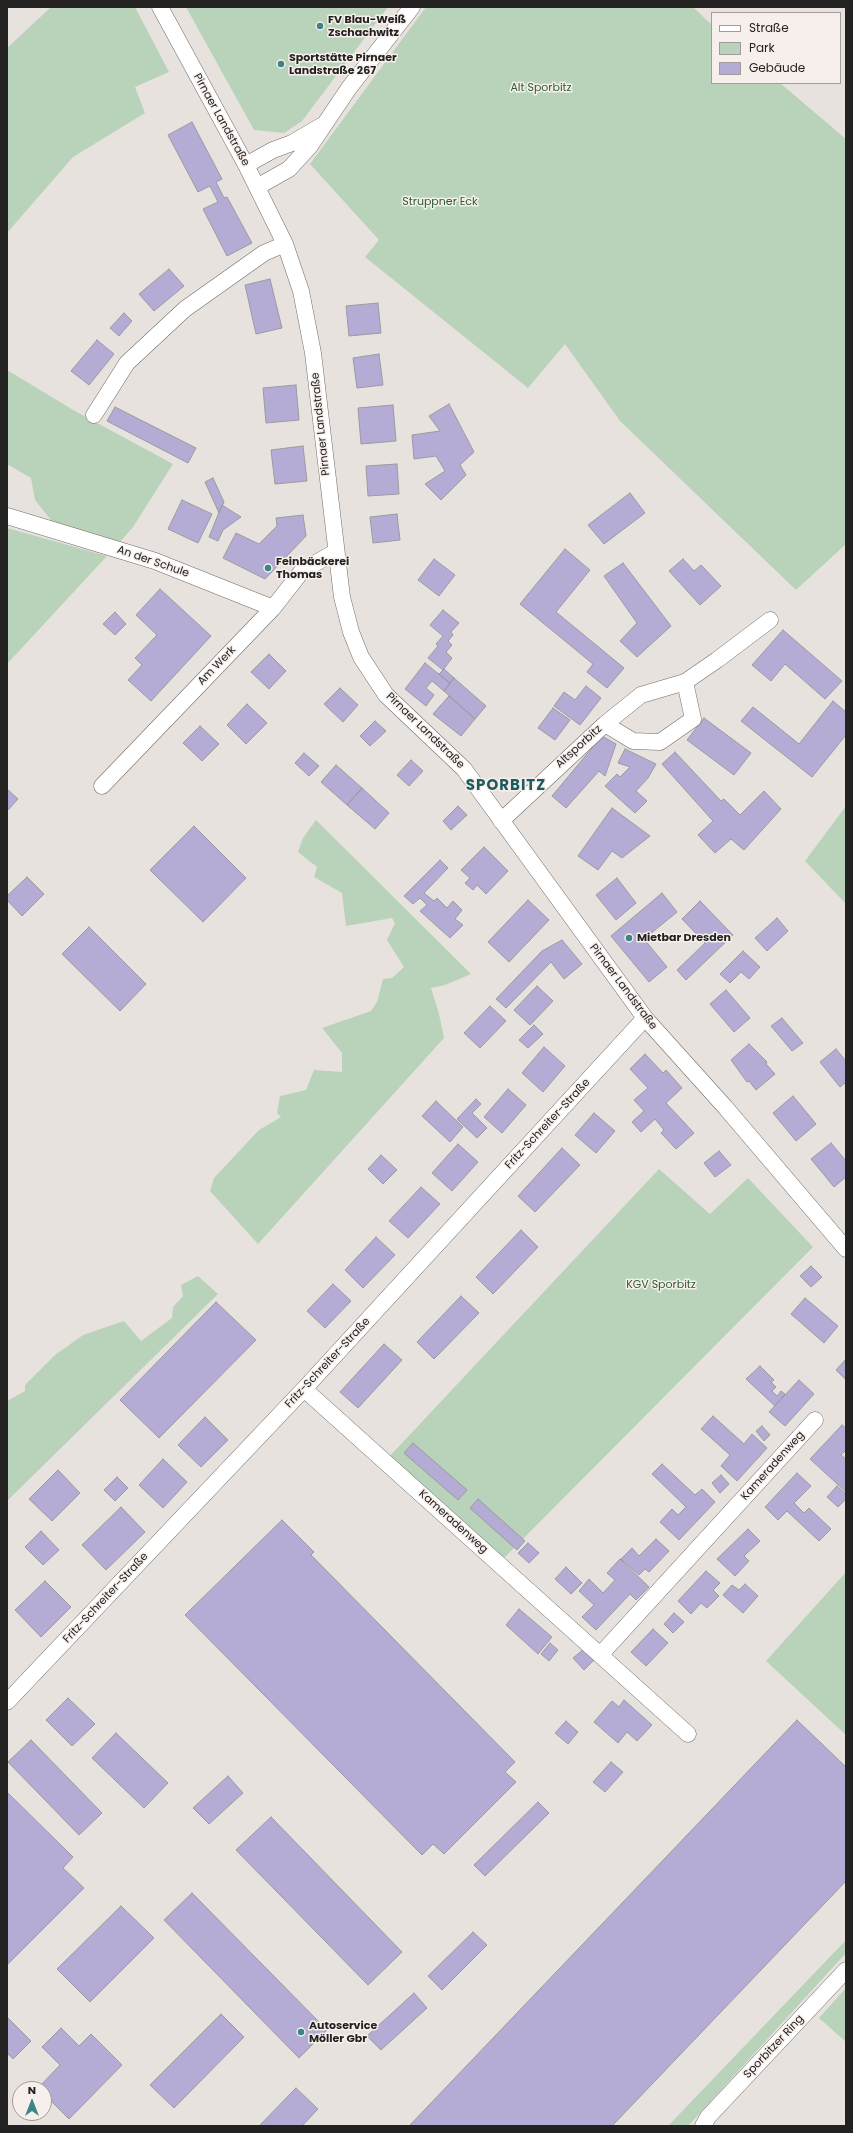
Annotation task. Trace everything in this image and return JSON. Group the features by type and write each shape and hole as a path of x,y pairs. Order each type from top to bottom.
{"street":[{"name":"Pirnaer Landstraße","path":"160,7 257,187 285,244 301,291 313,353 335,552 342,597 351,632 361,656 386,695 464,769 645,1018 726,1107 846,1249"},
{"path":"257,187 289,168 310,146 323,125 412,7"},
{"path":"246,165 273,150 292,143 323,125"},
{"path":"94,414 127,363 185,308 264,253 285,244"},
{"name":"An der Schule","path":"7,516 31,522 155,561 273,608"},
{"name":"Am Werk","path":"102,786 273,608 302,571 335,552"},
{"name":"Altsporbitz","path":"501,821 605,724 641,695 685,682 770,620"},
{"name":"Altsporbitz","path":"605,724 633,741 660,742 692,719 685,682"},
{"name":"Fritz-Schreiter-Straße","path":"7,1702 304,1389 645,1018"},
{"name":"Kameradenweg","path":"304,1389 601,1654 688,1734"},
{"name":"Kameradenweg","path":"601,1654 815,1420"},
{"name":"Sporbitzer Ring","path":"704,2126 708,2117 846,1970"}],"green space":[{"path":"51,7 135,7 169,72 135,87 145,113 73,157 7,233 7,48"},
{"name":"Sportstätte Pirnaer Landstraße 267","path":"186,7 388,7 302,121 284,133 254,130"},
{"path":"426,7 693,7 711,24 711,84 781,84 846,139 846,544 796,590 620,421 565,344 528,388 365,257 379,240 310,164"},
{"path":"7,370 75,411 173,464 133,527 120,542 54,524 35,500 31,478 7,464"},
{"path":"7,528 107,556 7,664"},
{"path":"846,806 846,904 805,861"},
{"path":"316,820 471,974 445,985 431,988 439,1014 444,1038 258,1244 210,1191 214,1178 259,1130 281,1117 277,1113 280,1096 306,1090 314,1070 342,1072 342,1053 322,1028 371,1011 377,1002 383,979 392,978 404,967 387,940 395,923 392,918 346,926 342,893 314,877 317,867 298,852 303,838"},
{"name":"KGV Sporbitz","path":"659,1169 710,1214 748,1178 813,1247 501,1561 388,1458"},
{"path":"198,1276 218,1294 7,1501 7,1401 25,1391 25,1385 55,1355 83,1335 124,1321 141,1341 172,1318 173,1307 183,1296 181,1285"},
{"path":"846,1572 846,1735 766,1661"},
{"path":"846,1940 846,1953 688,2126 668,2126"},
{"path":"846,1988 846,2042 819,2018"}],"building":[{"path":"192,122 222,179 216,182 224,198 227,197 252,243 227,256 203,209 218,202 210,186 198,192 168,135"},
{"path":"169,269 184,286 154,311 139,294"},
{"path":"270,279 282,328 256,334 245,285"},
{"path":"378,303 381,333 349,336 346,306"},
{"path":"124,313 132,321 119,336 110,328"},
{"path":"97,340 114,354 89,385 71,371"},
{"path":"379,354 383,385 357,388 353,358"},
{"path":"296,385 299,420 266,423 263,388"},
{"path":"449,404 474,452 460,465 466,475 441,500 425,484 445,471 436,456 414,459 412,435 440,431 429,416"},
{"path":"393,405 396,441 361,444 358,408"},
{"path":"115,407 196,448 188,463 107,421"},
{"path":"303,446 307,481 275,484 271,450"},
{"path":"397,464 399,494 368,496 366,466"},
{"path":"213,478 224,502 219,513 205,482"},
{"path":"630,493 645,513 604,544 588,525"},
{"path":"182,500 212,514 198,543 168,529"},
{"path":"222,505 241,517 223,530 218,541 209,537"},
{"path":"397,514 400,540 373,543 370,517"},
{"path":"303,515 306,536 265,579 223,558 236,533 259,544 277,526 276,518"},
{"path":"565,549 590,570 556,612 624,668 607,688 587,672 593,664 520,604"},
{"path":"434,559 455,575 439,596 418,580"},
{"path":"683,559 694,571 701,565 721,586 700,605 669,571"},
{"path":"623,563 671,626 637,657 620,641 637,623 604,576"},
{"path":"160,589 211,636 151,701 128,680 142,665 135,658 157,635 136,615"},
{"path":"443,610 459,623 451,632 453,635 448,641 452,645 446,652 452,658 443,670 428,658 438,646 436,644 443,636 430,625"},
{"path":"115,612 126,624 115,635 103,624"},
{"path":"783,630 842,681 825,699 785,664 771,681 752,665"},
{"path":"269,654 286,671 269,689 251,672"},
{"path":"425,663 450,683 444,691 432,681 426,688 434,695 426,706 405,689"},
{"path":"444,669 454,678 450,683 439,674"},
{"path":"454,678 486,706 475,719 444,691"},
{"path":"586,686 601,698 580,725 554,706 564,692 575,700"},
{"path":"340,688 358,705 343,722 324,704"},
{"path":"449,696 475,719 461,736 433,714"},
{"path":"833,701 846,712 846,735 812,777 741,721 753,707 799,744"},
{"path":"247,704 267,723 246,744 227,725"},
{"path":"553,708 570,720 555,740 538,728"},
{"path":"704,718 751,753 734,775 687,740"},
{"path":"375,721 386,731 370,746 360,736"},
{"path":"200,726 219,744 202,761 183,743"},
{"path":"602,736 616,744 605,776 599,771 566,808 552,796"},
{"path":"625,749 656,764 648,778 636,791 647,801 635,813 605,786 617,774 620,777 630,767 618,763"},
{"path":"675,752 721,801 724,799 740,815 764,791 781,809 744,850 731,839 715,853 698,835 713,821 662,764"},
{"path":"304,753 319,766 309,776 295,763"},
{"path":"411,760 423,771 409,786 397,775"},
{"path":"336,765 362,788 347,805 321,782"},
{"path":"362,788 389,813 375,829 347,805"},
{"path":"7,789 18,799 7,811"},
{"path":"458,806 467,815 451,830 443,821"},
{"path":"612,808 650,836 622,858 612,851 598,870 578,856"},
{"path":"194,826 246,878 203,922 150,870"},
{"path":"484,847 508,871 486,894 477,885 473,890 465,883 470,878 461,870"},
{"path":"440,860 448,868 424,893 434,901 437,898 447,908 453,901 462,910 455,919 463,925 450,938 420,911 427,905 420,898 413,904 404,896"},
{"path":"27,877 44,894 22,916 7,900 7,896"},
{"path":"617,878 636,903 616,920 596,895"},
{"name":"Mietbar Dresden","path":"662,893 677,912 644,939 667,967 649,982 611,936"},
{"path":"528,900 549,920 509,962 488,942"},
{"path":"700,901 733,935 686,980 677,970 705,943 682,919"},
{"path":"777,918 788,931 767,951 755,938"},
{"path":"89,927 146,984 120,1011 62,954"},
{"path":"562,940 582,964 564,979 551,962 506,1008 496,999 542,951"},
{"path":"743,951 760,967 749,979 741,972 730,983 720,974"},
{"path":"537,986 553,1001 530,1025 514,1010"},
{"path":"726,990 750,1018 734,1032 710,1004"},
{"path":"490,1006 506,1021 480,1048 464,1033"},
{"path":"782,1018 803,1043 792,1051 771,1026"},
{"path":"534,1025 543,1034 528,1048 519,1040"},
{"path":"749,1044 767,1062 766,1064 775,1074 756,1090 749,1081 747,1082 731,1060"},
{"path":"544,1047 565,1066 543,1092 522,1073"},
{"path":"836,1049 846,1061 846,1082 840,1087 820,1062"},
{"path":"645,1054 663,1073 666,1070 682,1088 666,1103 694,1133 676,1149 661,1133 664,1130 655,1119 641,1132 632,1122 644,1111 634,1100 648,1088 630,1069"},
{"path":"508,1089 526,1105 502,1133 484,1117"},
{"path":"793,1096 816,1124 796,1141 773,1113"},
{"path":"476,1099 481,1104 472,1113 487,1128 477,1138 457,1119"},
{"path":"436,1101 463,1127 450,1142 422,1116"},
{"path":"594,1113 615,1131 596,1153 575,1135"},
{"path":"831,1143 846,1161 846,1177 834,1187 811,1159"},
{"path":"458,1144 478,1162 452,1191 432,1173"},
{"path":"562,1148 580,1165 535,1212 518,1196"},
{"path":"719,1151 731,1165 715,1177 704,1163"},
{"path":"381,1155 397,1170 383,1184 368,1169"},
{"path":"421,1187 440,1204 408,1238 389,1221"},
{"path":"521,1230 538,1247 493,1294 476,1277"},
{"path":"376,1237 395,1255 363,1288 345,1270"},
{"path":"811,1266 822,1277 811,1287 800,1276"},
{"path":"333,1284 351,1301 325,1328 307,1311"},
{"path":"461,1296 479,1313 434,1359 417,1342"},
{"path":"805,1298 838,1326 824,1343 791,1314"},
{"path":"216,1302 256,1340 159,1438 120,1400"},
{"path":"384,1344 402,1360 358,1408 340,1392"},
{"path":"846,1359 846,1380 836,1370"},
{"path":"760,1366 774,1380 771,1382 776,1387 772,1391 777,1396 781,1391 785,1394 775,1406 746,1379"},
{"path":"799,1380 814,1394 785,1426 769,1412"},
{"path":"713,1416 744,1444 752,1434 767,1448 737,1481 721,1466 730,1455 701,1429"},
{"path":"205,1417 228,1440 201,1467 178,1445"},
{"path":"842,1425 846,1428 846,1450 841,1455 846,1459 846,1492 810,1459"},
{"path":"762,1426 770,1435 764,1441 756,1431"},
{"path":"413,1443 467,1490 458,1500 404,1453"},
{"path":"163,1459 187,1482 163,1508 139,1485"},
{"path":"662,1464 695,1495 702,1489 715,1502 679,1540 660,1522 672,1509 678,1515 686,1507 652,1474"},
{"path":"58,1470 80,1493 52,1521 29,1499"},
{"path":"797,1473 811,1486 794,1503 804,1513 809,1508 831,1529 819,1541 787,1511 778,1520 765,1507"},
{"path":"721,1475 729,1484 720,1493 712,1483"},
{"path":"117,1477 128,1488 115,1501 104,1490"},
{"path":"837,1486 846,1494 846,1499 838,1507 827,1497"},
{"path":"478,1499 525,1541 517,1550 470,1508"},
{"path":"121,1507 145,1532 106,1570 82,1545"},
{"path":"282,1520 314,1552 311,1555 515,1762 505,1772 516,1782 444,1854 433,1844 422,1855 185,1615"},
{"path":"748,1529 760,1541 744,1556 749,1561 735,1576 717,1559"},
{"path":"41,1531 59,1550 43,1565 25,1547"},
{"path":"656,1539 669,1551 649,1572 645,1569 639,1575 621,1559 632,1548 639,1556"},
{"path":"528,1543 539,1553 529,1563 518,1553"},
{"path":"620,1559 649,1587 636,1600 630,1594 596,1630 582,1617 594,1605 579,1591 589,1579 603,1593 615,1580 607,1573"},
{"path":"566,1567 582,1583 571,1594 555,1579"},
{"path":"706,1571 720,1583 713,1590 719,1596 707,1608 701,1603 691,1614 678,1601"},
{"path":"45,1581 71,1607 41,1637 15,1610"},
{"path":"745,1584 758,1596 743,1613 723,1595 732,1585 739,1590"},
{"path":"519,1609 552,1637 538,1654 506,1625"},
{"path":"674,1613 684,1622 673,1633 664,1624"},
{"path":"653,1629 668,1643 646,1666 631,1652"},
{"path":"550,1643 558,1650 549,1661 541,1654"},
{"path":"584,1649 594,1660 584,1670 573,1658"},
{"path":"68,1698 95,1724 72,1746 46,1720"},
{"path":"624,1700 652,1725 637,1741 627,1732 618,1743 594,1722 612,1701 619,1707"},
{"path":"797,1720 846,1767 846,1881 612,2126 409,2126"},
{"path":"566,1721 578,1732 568,1744 555,1733"},
{"path":"116,1733 168,1783 144,1808 92,1758"},
{"path":"31,1740 102,1813 79,1835 8,1762"},
{"path":"611,1762 623,1772 605,1792 593,1782"},
{"path":"228,1776 243,1793 209,1824 193,1808"},
{"path":"7,1792 73,1857 63,1868 84,1888 7,1965"},
{"path":"538,1802 549,1813 485,1876 474,1865"},
{"path":"271,1817 402,1952 368,1985 236,1850"},
{"path":"192,1893 327,2030 299,2058 164,1920"},
{"path":"121,1906 154,1938 90,2002 57,1969"},
{"path":"473,1932 487,1945 442,1990 428,1976"},
{"path":"414,1993 427,2008 381,2050 367,2036"},
{"path":"221,2014 244,2037 174,2108 150,2085"},
{"path":"7,2017 31,2041 13,2059 7,2053"},
{"path":"61,2028 79,2046 91,2034 122,2065 69,2119 52,2102 52,2081 45,2081 60,2065 42,2047"},
{"path":"296,2088 318,2109 302,2126 259,2126"}],"place":[{"name":"FV Blau-Weiß Zschachwitz","path":"320,26"},
{"name":"Sportstätte Pirnaer Landstraße 267","path":"281,64"},
{"name":"Feinbäckerei Thomas","path":"268,568"},
{"name":"Mietbar Dresden","path":"629,938"},
{"name":"Autoservice Möller Gbr","path":"301,2032"}],"district":[{"name":"SPORBITZ","path":"506,786"}],"park label":[{"name":"Alt Sporbitz","path":"541,88"},
{"name":"Struppner Eck","path":"440,202"}]}
